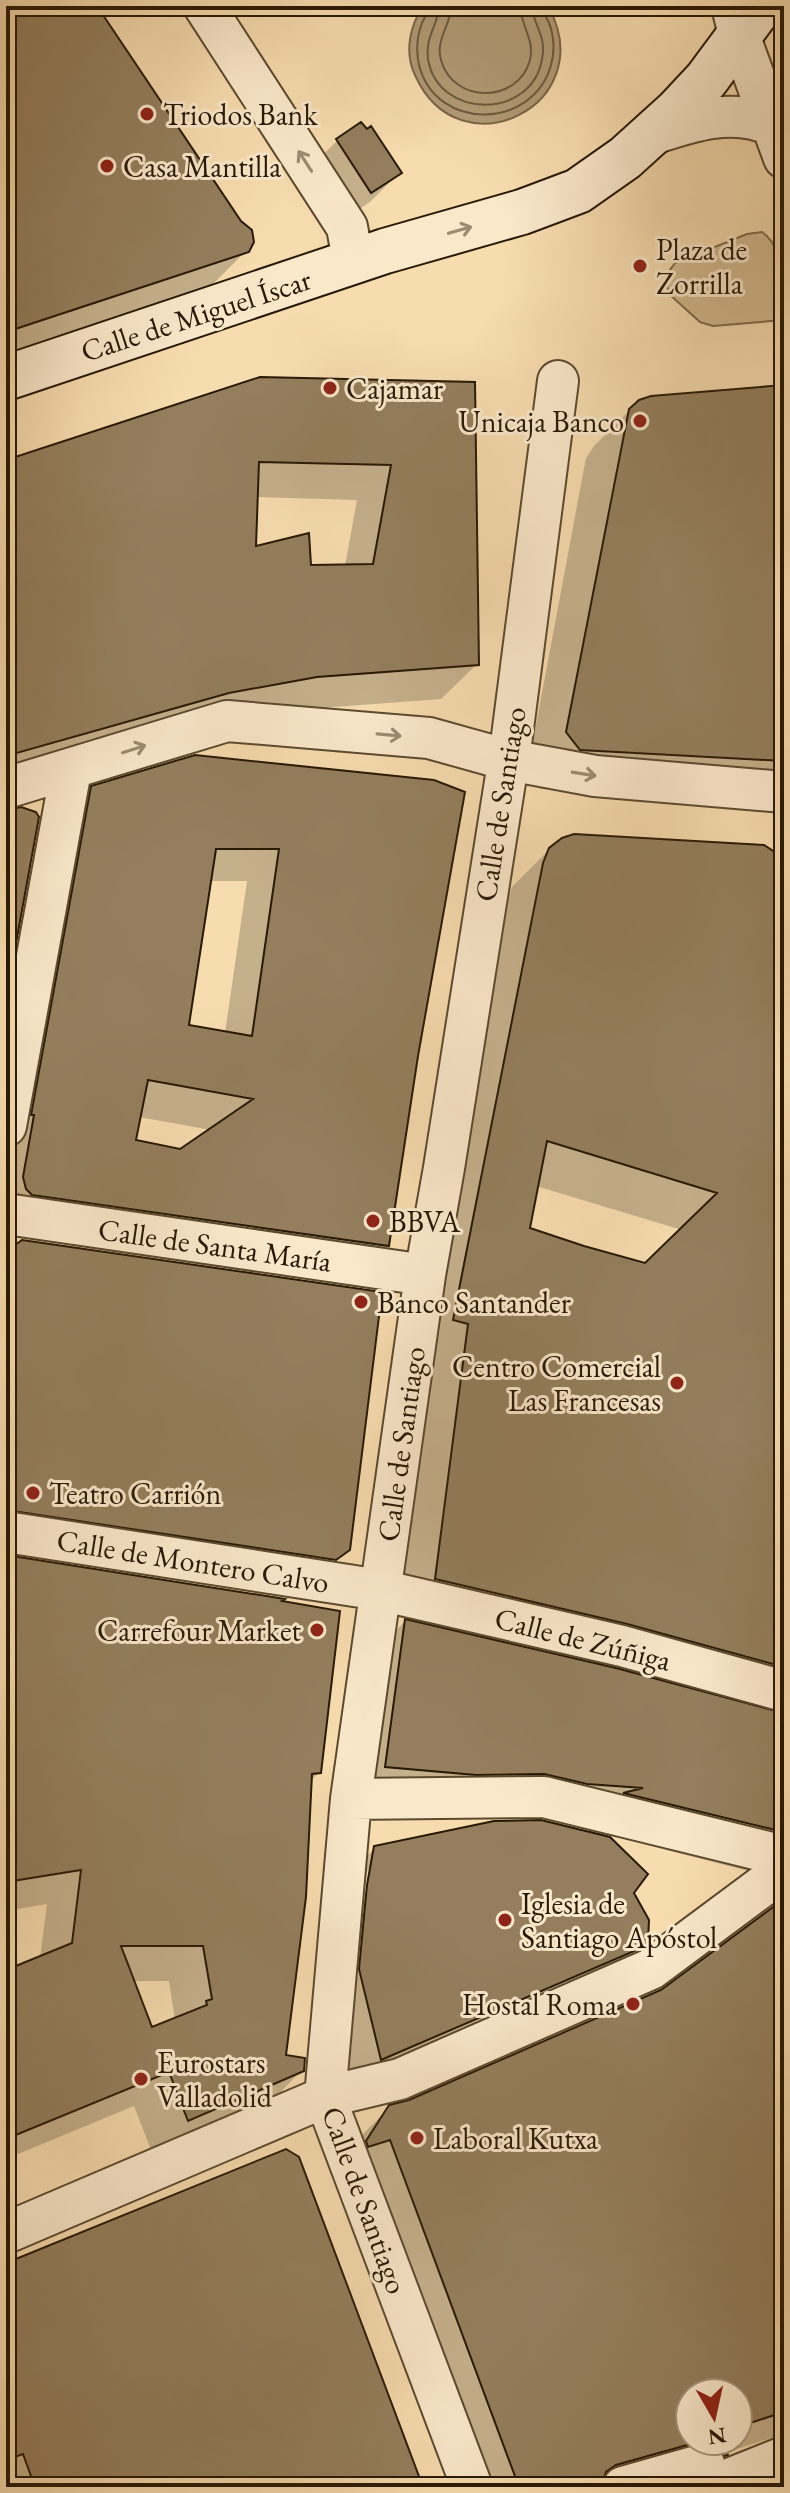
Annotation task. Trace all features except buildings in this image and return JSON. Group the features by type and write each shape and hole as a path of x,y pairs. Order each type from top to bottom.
{"street":[{"path":"204,6 347,227 351,249 367,257 522,212 578,191 653,134 706,80 744,16"},
{"path":"744,16 778,142"},
{"path":"653,134 688,122 739,116 757,118 778,142"},
{"name":"Calle de Miguel Íscar","path":"6,378 367,257"},
{"name":"Calle de Santiago","path":"472,2487 325,2097 351,1799 425,1275 508,760 558,381"},
{"path":"6,788 227,721 429,738 508,760 595,776 784,792"},
{"path":"6,1126 71,770"},
{"name":"Calle de Santa María","path":"6,1214 425,1275"},
{"name":"Calle de Montero Calvo","path":"6,1532 380,1590"},
{"name":"Calle de Zúñiga","path":"380,1590 622,1646 784,1691"},
{"path":"351,1799 544,1797 784,1856"},
{"path":"6,2233 325,2097 400,2079 651,1969 784,1870"},
{"path":"623,2487 704,2464 712,2487 783,2458"}],"shaded area":[{"path":"762,232 770,239 780,260 784,320 713,326 700,322 669,294 665,277 675,263 747,234"}],"water":[{"path":"423,6 548,6 560,41 557,73 542,98 519,115 491,123 462,120 436,105 415,75 410,57 412,31"}],"place":[{"name":"Triodos Bank","path":"147,114"},
{"name":"Casa Mantilla","path":"107,166"},
{"name":"Plaza de Zorrilla","path":"640,266"},
{"name":"Cajamar","path":"330,388"},
{"name":"Unicaja Banco","path":"640,421"},
{"name":"BBVA","path":"373,1221"},
{"name":"Banco Santander","path":"361,1302"},
{"name":"Centro Comercial Las Francesas","path":"677,1383"},
{"name":"Teatro Carrión","path":"33,1493"},
{"name":"Carrefour Market","path":"317,1630"},
{"name":"Iglesia de Santiago Apóstol","path":"505,1920"},
{"name":"Hostal Roma","path":"633,2004"},
{"name":"Eurostars Valladolid","path":"141,2079"},
{"name":"Laboral Kutxa","path":"417,2138"}]}
